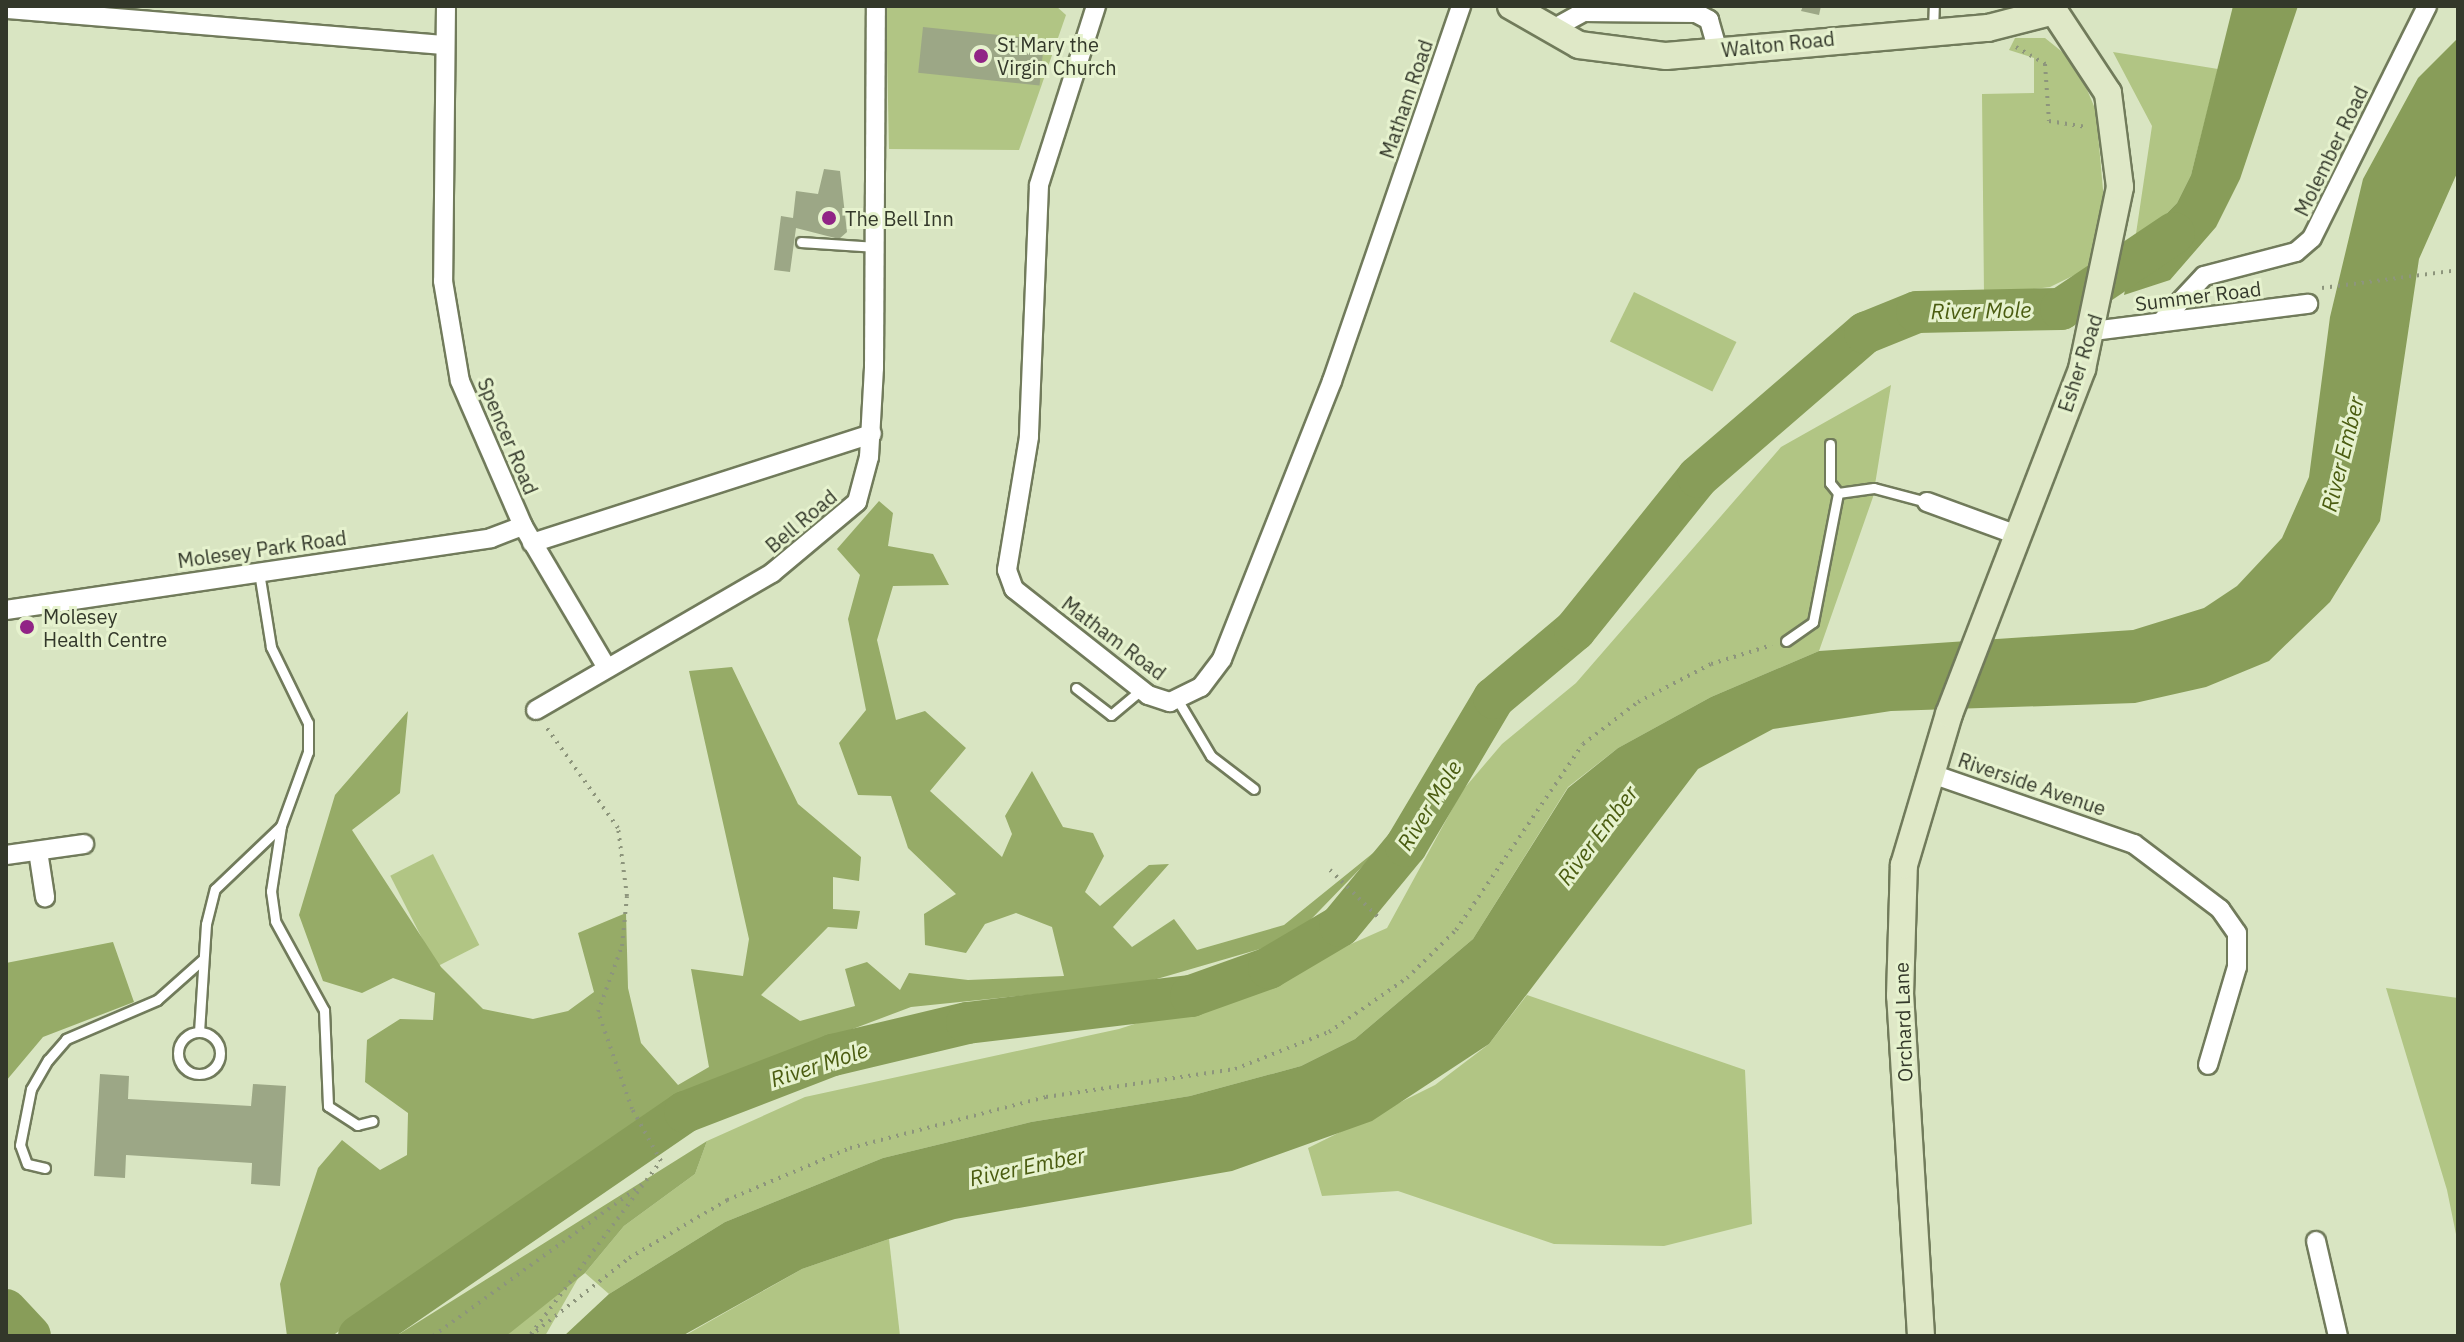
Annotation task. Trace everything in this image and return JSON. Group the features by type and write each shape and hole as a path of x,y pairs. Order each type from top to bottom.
{"main road":[{"name":"Walton Road","path":"1511,6 1551,30 1619,55 1718,51 1934,18 1988,28 2056,9"},
{"name":"Esher Road","path":"1949,714 2095,320 2120,187 2116,121 2096,69 2056,9"},
{"name":"Orchard Lane","path":"1921,1336 1900,949 1904,865 1949,714"}],"street":[{"name":"Spencer Road","path":"446,6 443,281 460,381 528,534 607,668"},
{"name":"Bell Road","path":"536,710 607,668 675,634 840,521 863,488 872,434 876,6"},
{"name":"Matham Road","path":"1096,6 1039,185 1029,437 1007,570 1014,589 1141,690 1177,699 1201,687 1222,659 1332,381 1461,6"},
{"name":"Molember Road","path":"2161,322 2204,276 2284,256 2312,238 2427,6"},
{"path":"6,9 444,45"},
{"path":"1551,30 1583,12 1638,9 1696,13 1709,20 1718,51"},
{"name":"Summer Road","path":"2095,320 2161,322 2312,296"},
{"name":"Molesey Park Road","path":"6,610 528,534 872,434"},
{"path":"1927,502 2017,535"},
{"name":"Riverside Avenue","path":"1929,773 2134,844 2220,909 2237,933 2237,967 2208,1065"},
{"path":"6,855 84,844"},
{"path":"38,851 45,897"},
{"path":"2316,1241 2338,1336"}],"lane":[{"path":"801,242 876,247"},
{"path":"1786,641 1813,622 1838,493 1830,483 1830,444"},
{"path":"1838,493 1874,488 1927,502"},
{"path":"259,572 271,647 308,723 299,788 281,826 271,891 275,921 324,1010 328,1106 357,1125 373,1121"},
{"path":"1076,688 1111,715 1141,690"},
{"path":"1177,699 1211,756 1254,789"},
{"path":"199,1032 202,960 215,889 281,826"},
{"path":"45,1168 27,1164 20,1145 31,1089 48,1060 66,1039 157,1000 202,960"},
{"path":"199,1032 213,1037 220,1056 199,1075 185,1070 177,1055 184,1037 199,1032"}],"path":[{"path":"1988,28 2045,64 2049,121 2074,127 2116,121"},
{"path":"2312,296 2458,270"},
{"path":"530,1336 629,1258 727,1200 850,1148 1046,1097 1235,1069 1329,1032 1407,978 1456,930 1583,744 1638,702 1711,664 1786,641"},
{"path":"530,1336 653,1177 661,1161 632,1109 598,1012 625,921 618,828 536,710"},
{"path":"1330,870 1381,920"},
{"path":"433,1336 549,1245 653,1177"}],"shaded area":[{"path":"886,6 1056,6 1066,15 1019,150 889,149"},
{"path":"2015,38 2045,38 2076,63 2096,111 2104,201 2095,265 2050,287 1984,295 1982,94 2034,93 2034,58 2009,50"},
{"path":"2113,52 2218,69 2191,175 2177,203 2134,247 2152,126"},
{"path":"1634,292 1736,342 1712,391 1610,341"},
{"path":"1891,385 1873,497 1819,651 1711,697 1618,748 1568,787 1473,939 1355,1039 1301,1066 1190,1096 1031,1122 883,1158 725,1222 609,1294 585,1273 624,1226 695,1174 707,1141 805,1097 1119,1029 1268,981 1387,928 1462,791 1502,744 1576,683 1781,447"},
{"path":"879,501 893,513 888,546 933,554 949,585 893,586 877,640 896,720 925,711 966,748 930,791 1002,857 1012,834 1005,816 1032,771 1063,827 1093,833 1104,856 1085,892 1100,906 1149,865 1169,864 1113,927 1132,947 1174,919 1197,950 1284,925 1383,845 1291,940 1143,983 911,1007 696,1088 332,1336 287,1336 280,1284 318,1168 342,1140 380,1170 407,1155 408,1113 365,1082 367,1040 400,1019 433,1020 435,993 393,978 362,993 323,981 299,915 335,795 408,711 400,793 352,830 441,967 483,1009 533,1019 568,1011 594,992 578,933 626,913 628,988 641,1043 678,1085 709,1067 691,969 743,976 749,939 689,671 732,667 798,804 861,857 859,881 833,877 833,909 860,911 857,929 828,927 761,995 800,1021 855,1006 845,969 867,962 900,990 909,973 968,980 1064,976 1052,927 1016,913 985,924 966,953 925,945 924,914 956,894 908,848 891,796 858,795 839,743 866,710 848,619 860,575 837,549"},
{"path":"433,854 479,945 437,967 390,876"},
{"path":"113,942 134,1002 43,1037 6,1081 6,963"},
{"path":"2386,988 2458,998 2458,1244 2447,1190"},
{"path":"1527,995 1745,1070 1752,1224 1664,1246 1554,1244 1398,1191 1322,1196 1308,1148 1435,1085 1489,1044"},
{"path":"707,1141 695,1174 624,1226 585,1273 506,1336 396,1336"},
{"path":"608,1226 545,1336 465,1336"},
{"path":"889,1239 900,1336 684,1336 802,1269"}],"water":[{"path":"2233,6 2298,6 2240,179 2216,227 2170,280 2124,295 2134,247 2177,203 2191,175"},
{"name":"River Ember","path":"2458,38 2458,171 2419,259 2380,521 2330,602 2269,661 2206,687 2135,703 1891,711 1773,729 1698,769 1489,1044 1372,1121 1232,1171 955,1219 889,1239 802,1269 682,1336 564,1336 609,1294 725,1222 883,1158 1031,1122 1190,1096 1301,1066 1355,1039 1473,939 1568,788 1618,748 1711,697 1819,651 2133,630 2204,608 2237,586 2282,538 2309,477 2330,317 2363,179 2418,78"}],"building":[{"path":"1803,6 1821,6 1819,15 1801,11"},
{"name":"St Mary the Virgin Church","path":"923,27 1044,40 1040,86 918,73"},
{"path":"824,169 840,171 847,232 839,239 796,228 790,272 774,270 781,216 793,218 796,191 818,194"},
{"path":"100,1074 129,1076 128,1099 251,1106 253,1084 286,1086 280,1186 251,1184 252,1163 126,1155 125,1178 94,1176"}],"waterway":[{"name":"River Mole","path":"359,1336 685,1112 833,1055 967,1023 1191,996 1269,968 1340,926 1406,846 1494,698 1575,630 1698,477 1865,333 1917,312 2061,309 2174,233"},
{"name":"River Mole","path":"6,1310 30,1336"}],"place":[{"name":"St Mary the Virgin Church","path":"981,56"},
{"name":"The Bell Inn","path":"829,218"},
{"name":"Molesey Health Centre","path":"27,627"}]}
